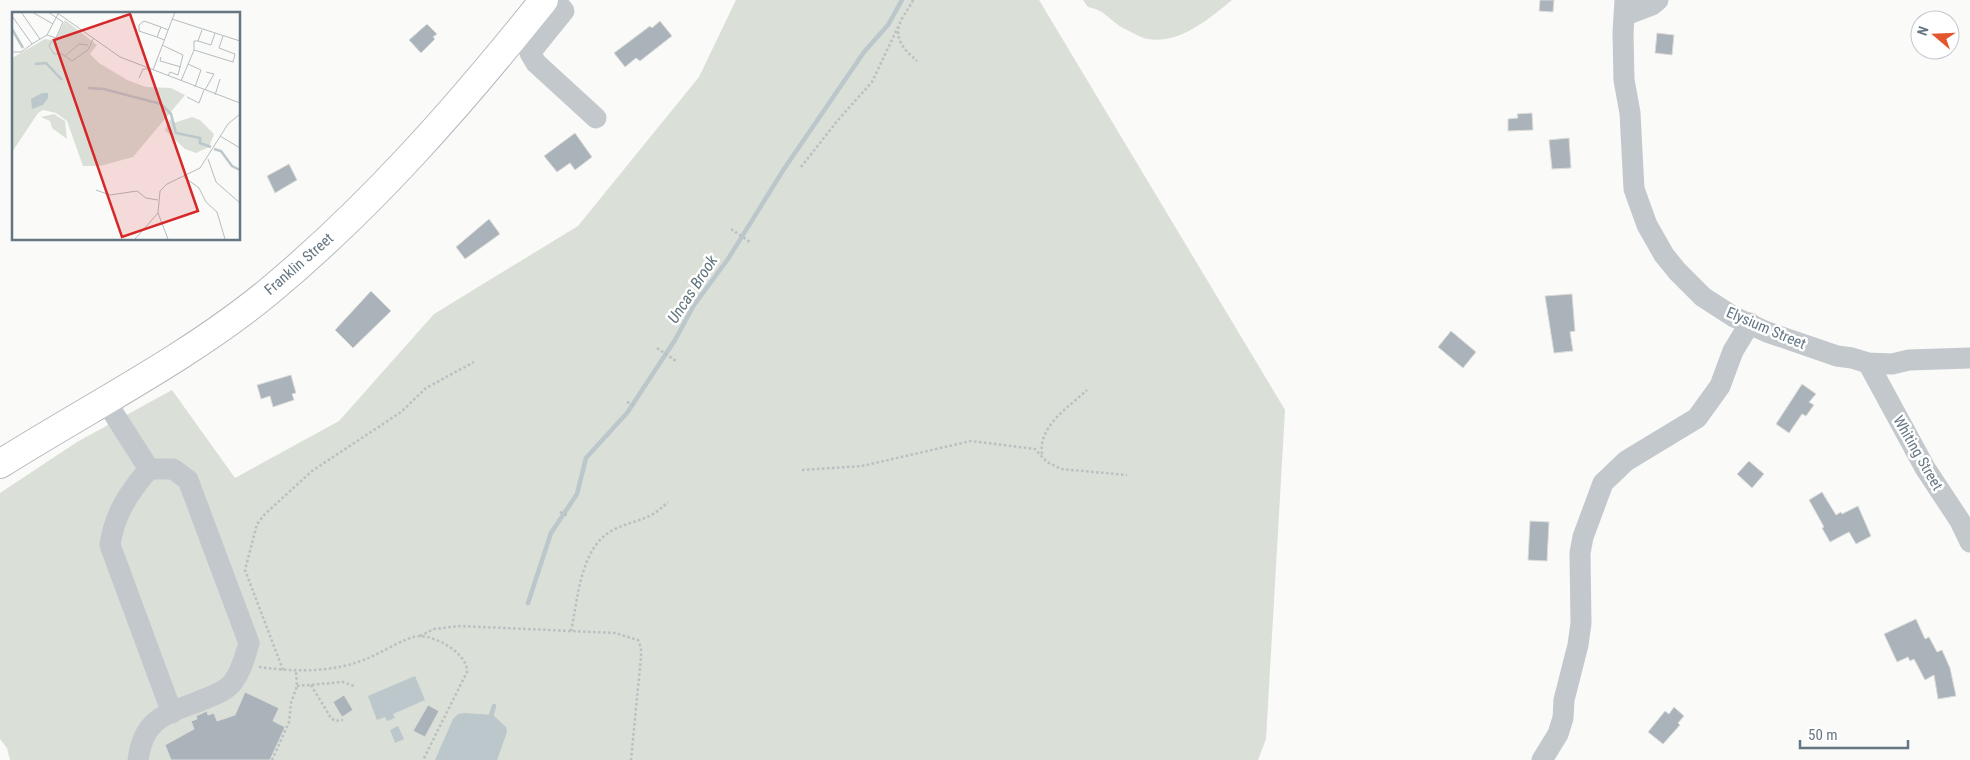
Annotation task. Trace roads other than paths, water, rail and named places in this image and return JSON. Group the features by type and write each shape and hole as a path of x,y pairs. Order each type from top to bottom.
{"main road":[{"name":"Franklin Street","path":"0,464 105,400 239,314 267,293 354,216 396,172 544,0"}],"street":[{"path":"555,0 564,11 530,53 536,63 596,118"},
{"path":"1626,7 1652,5 1658,0"},
{"name":"Elysium Street","path":"1626,7 1623,33 1624,80 1630,113 1634,188 1647,225 1664,256 1703,297 1734,317 1784,338 1837,356 1868,363 1892,364 1909,360 1970,358"},
{"path":"1542,760 1558,734 1563,718 1568,682 1578,647 1581,623 1580,553 1594,503 1603,484 1626,461 1690,422 1703,410 1720,386 1733,351 1750,323"},
{"name":"Whiting Street","path":"1868,363 1921,460 1960,521 1970,542"},
{"path":"105,400 148,469"},
{"path":"138,760 146,731 156,720 222,692 233,683 243,664 249,643 188,480 173,469 148,469"},
{"path":"148,469 120,507 113,524 110,545 172,713"}],"waterway":[{"name":"Uncas Brook","path":"528,603 551,533 577,494 586,458 627,413 675,340 694,305 728,259 784,169 864,52 888,25 902,0"},
{"name":"Uncas Brook","path":"490,719 494,706"}]}
